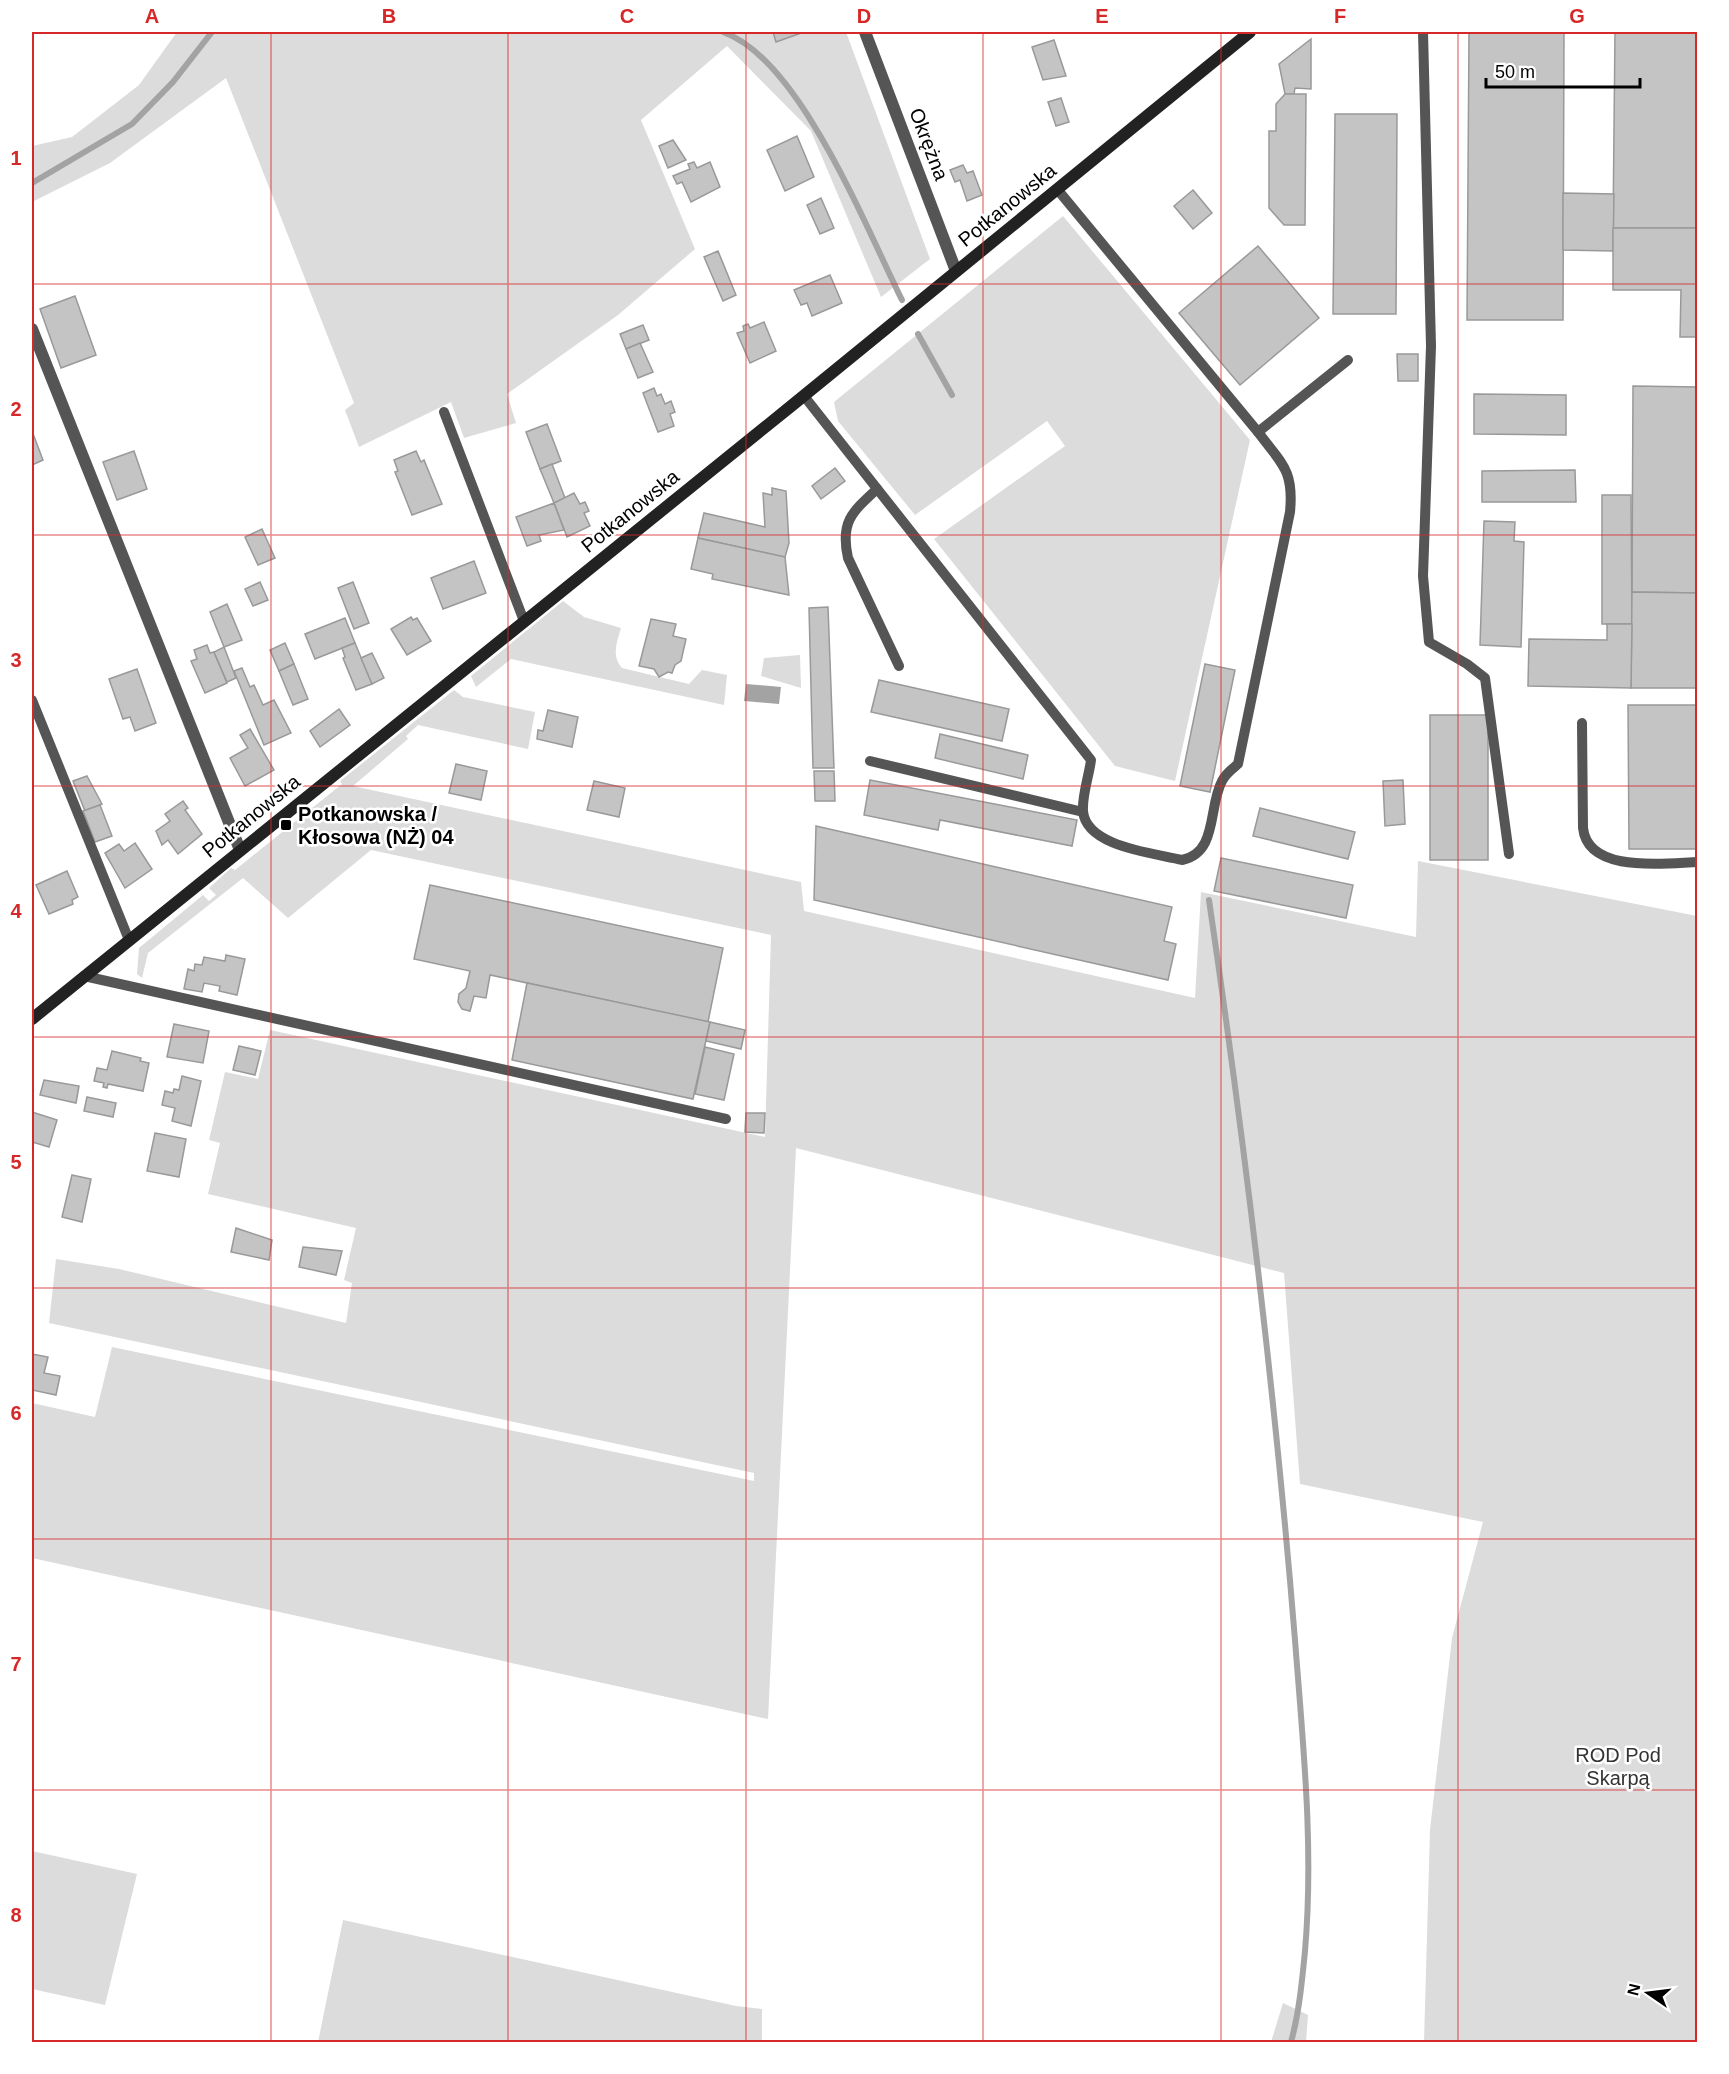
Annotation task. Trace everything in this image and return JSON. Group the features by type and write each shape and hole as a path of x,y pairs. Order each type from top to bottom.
{"street":[{"name":"Okrężna","path":"865,32 956,271"},
{"name":"Potkanowska","path":"32,1018 804,396 1250,32"},
{"path":"32,329 240,850"}],"lane":[{"path":"1423,32 1431,346 1424,576 1429,642 1467,664 1485,678 1509,854"},
{"path":"804,396 1091,760 1083,812 1090,830 1104,840 1182,860 1194,858 1204,845 1221,782 1238,764 1290,512 1292,486 1284,466 1258,432 1057,189"},
{"path":"1258,432 1348,360"},
{"path":"444,412 524,621"},
{"path":"877,489 853,511 847,524 845,543 848,558 899,666"},
{"path":"32,700 129,940"},
{"path":"1582,723 1583,828 1587,844 1624,863 1698,862"},
{"path":"870,761 1083,812"},
{"path":"84,976 726,1119"}],"green space":[{"path":"177,32 846,32 930,259 881,297 811,131 727,46 641,120 695,249 618,315 507,394 516,423 464,438 451,402 359,447 345,410 354,403 226,78 110,163 32,202 32,146 72,137 139,85"},
{"path":"1063,216 1250,440 1175,781 1115,766 934,539 1065,446 1047,421 915,515 838,421 834,402"},
{"path":"563,601 584,617 621,628 616,653 622,668 689,684 702,670 727,675 724,705 511,659 476,687 471,676"},
{"path":"800,655 801,688 761,676 764,658"},
{"name":"ROD Pod Skarpą","path":"454,690 463,697 535,712 528,749 418,725 406,736 408,739 353,786 801,882 804,911 1195,998 1201,892 1416,937 1418,861 1697,916 1697,2042 1424,2042 1430,1830 1452,1638 1483,1522 1300,1484 1284,1273 796,1148 768,1719 32,1558 32,1403 95,1417 112,1347 754,1481 754,1473 49,1323 56,1259 119,1269 346,1323 352,1283 344,1280 356,1228 208,1194 220,1143 209,1140 225,1072 258,1079 270,1030 765,1137 771,935 371,850 288,918 243,878 148,953 142,978 137,974 139,948 203,895 209,901 216,895 209,888 231,868 235,870 342,784 340,781"},
{"path":"32,1851 137,1874 105,2005 32,1989"},
{"path":"343,1920 736,2006 762,2009 762,2042 318,2042"},
{"path":"1283,2003 1308,2015 1306,2042 1271,2042"}],"shaded area":[{"path":"746,684 781,687 779,704 744,701"}],"building":[{"path":"773,32 804,32 776,42"},
{"path":"1469,32 1564,32 1563,320 1467,320"},
{"path":"1615,32 1698,32 1698,228 1613,228"},
{"path":"1311,39 1311,89 1295,88 1294,94 1285,94 1279,64"},
{"path":"1054,40 1066,76 1043,80 1032,47"},
{"path":"1285,94 1306,94 1305,225 1284,225 1269,208 1269,131 1276,131 1276,104"},
{"path":"1061,98 1069,122 1056,126 1048,102"},
{"path":"1335,114 1397,114 1396,314 1333,314"},
{"path":"797,136 814,177 785,191 767,150"},
{"path":"673,140 686,160 668,168 659,146"},
{"path":"694,162 697,168 710,162 720,187 691,202 682,182 677,184 673,176 690,169 688,164"},
{"path":"963,165 967,173 973,171 982,195 967,201 960,180 955,182 950,170"},
{"path":"1193,190 1212,213 1193,229 1174,206"},
{"path":"1563,193 1614,194 1613,251 1563,250"},
{"path":"821,198 834,228 820,234 807,205"},
{"path":"1613,228 1698,228 1698,337 1680,337 1681,290 1613,290"},
{"path":"1258,246 1319,318 1240,385 1179,313"},
{"path":"718,251 736,295 723,301 704,257"},
{"path":"830,275 842,303 812,316 807,303 801,305 794,290"},
{"path":"75,296 96,355 61,368 40,309"},
{"path":"764,322 776,351 750,363 737,333 744,331 743,326 748,324 750,328"},
{"path":"643,325 649,340 626,349 620,334"},
{"path":"640,343 653,372 638,378 626,349"},
{"path":"1397,354 1418,354 1418,381 1398,381"},
{"path":"1633,386 1698,387 1698,593 1632,592"},
{"path":"654,388 657,396 661,394 665,404 671,401 675,412 670,414 674,426 658,432 643,393"},
{"path":"1474,394 1566,395 1566,435 1474,434"},
{"path":"547,424 561,461 540,469 526,432"},
{"path":"32,431 43,460 32,465"},
{"path":"134,451 147,489 117,500 103,462"},
{"path":"416,451 421,462 424,460 442,504 412,515 395,472 398,471 394,460"},
{"path":"552,464 565,498 554,503 540,469"},
{"path":"835,468 845,481 821,499 812,486"},
{"path":"1575,470 1576,502 1482,502 1482,471"},
{"path":"772,488 786,491 789,543 785,557 698,538 704,513 765,527 763,493 772,495"},
{"path":"574,493 580,504 585,502 589,511 584,513 590,526 567,537 554,503"},
{"path":"1602,495 1631,495 1632,624 1602,624"},
{"path":"554,503 564,530 539,535 541,541 527,546 516,517"},
{"path":"1484,521 1515,522 1514,541 1524,542 1521,647 1480,645"},
{"path":"262,529 275,558 258,565 245,537"},
{"path":"698,538 785,557 789,595 712,579 713,574 691,569"},
{"path":"474,561 486,593 443,609 431,578"},
{"path":"260,582 268,600 253,606 245,589"},
{"path":"353,582 369,623 354,629 338,588"},
{"path":"1632,592 1698,593 1698,688 1631,688"},
{"path":"227,604 242,640 224,647 210,612"},
{"path":"828,607 834,768 813,768 809,608"},
{"path":"411,617 413,620 417,618 431,641 407,655 391,629"},
{"path":"345,618 355,643 315,659 305,634"},
{"path":"651,619 676,624 673,636 686,639 681,661 675,665 672,673 668,672 659,677 654,669 639,666"},
{"path":"1607,624 1632,624 1631,688 1528,686 1529,639 1607,640"},
{"path":"285,643 294,664 279,671 270,650"},
{"path":"355,643 372,684 356,690 343,658 345,657 342,648"},
{"path":"207,645 210,653 214,652 227,683 205,693 191,661 197,659 194,650"},
{"path":"224,647 236,678 227,682 214,652"},
{"path":"372,653 384,678 372,684 361,658"},
{"path":"294,664 308,699 293,705 279,671"},
{"path":"1205,664 1235,670 1210,792 1180,786"},
{"path":"242,668 250,687 254,685 263,705 274,700 291,733 264,745 234,671"},
{"path":"137,669 156,723 135,731 130,717 123,719 109,679"},
{"path":"879,680 1009,709 1002,741 871,712"},
{"path":"1628,705 1698,705 1698,849 1629,849"},
{"path":"339,709 350,725 320,747 310,731"},
{"path":"548,710 578,717 572,747 537,739 538,730 543,731"},
{"path":"1430,715 1488,715 1488,860 1430,860"},
{"path":"250,729 274,770 245,786 230,758 248,748 240,735"},
{"path":"940,734 1028,755 1023,779 935,758"},
{"path":"456,764 487,771 481,800 449,793"},
{"path":"814,771 834,771 835,801 815,801"},
{"path":"87,776 102,804 85,811 73,781"},
{"path":"870,780 1077,820 1072,846 940,820 938,830 864,815"},
{"path":"1403,780 1405,824 1385,826 1383,781"},
{"path":"594,781 625,788 619,817 587,810"},
{"path":"183,801 188,808 185,810 202,834 178,854 168,840 162,845 156,831 170,821 165,814"},
{"path":"100,805 112,836 95,842 83,811"},
{"path":"1260,808 1355,832 1348,859 1253,836"},
{"path":"816,826 1172,907 1164,941 1176,944 1168,980 814,900"},
{"path":"135,843 152,869 125,888 105,853 119,844 124,851"},
{"path":"1221,858 1353,885 1346,918 1214,891"},
{"path":"67,871 78,897 72,900 73,904 49,914 36,885"},
{"path":"430,885 723,948 708,1022 490,975 486,998 474,996 470,1011 462,1009 458,1002 459,994 466,988 470,971 414,959"},
{"path":"226,955 245,959 237,995 219,991 220,986 204,983 202,992 184,989 188,969 194,971 195,964 202,965 204,957 225,961"},
{"path":"527,983 710,1022 693,1099 512,1060"},
{"path":"710,1022 745,1030 741,1049 706,1041"},
{"path":"174,1024 209,1031 203,1063 167,1057"},
{"path":"239,1046 261,1051 255,1075 233,1070"},
{"path":"705,1047 734,1054 724,1100 695,1094"},
{"path":"112,1051 141,1058 140,1061 149,1063 143,1091 108,1084 107,1088 103,1087 104,1083 94,1081 97,1068 107,1070"},
{"path":"182,1076 201,1081 191,1126 172,1121 175,1108 162,1105 165,1091 173,1093 174,1089 179,1090"},
{"path":"44,1080 79,1086 76,1103 40,1095"},
{"path":"87,1097 116,1103 113,1117 84,1111"},
{"path":"32,1112 57,1120 49,1147 32,1142"},
{"path":"746,1113 765,1113 764,1133 745,1132"},
{"path":"155,1133 186,1139 179,1177 147,1171"},
{"path":"72,1175 91,1179 82,1222 62,1217"},
{"path":"236,1228 272,1240 269,1260 231,1252"},
{"path":"303,1247 342,1251 336,1275 299,1267"},
{"path":"32,1354 48,1357 44,1373 60,1376 56,1395 32,1390"}],"waterway":[{"path":"32,183 132,124 173,82 212,32"},
{"path":"723,32 751,48 778,75 804,110 850,191 902,300"},
{"path":"918,334 952,395"},
{"path":"1209,900 1247,1177 1268,1362 1287,1547 1304,1757 1308,1834 1307,1912 1301,1986 1291,2042"}],"place":[{"name":"Potkanowska / Kłosowa (NŻ) 04","path":"286,825"}]}
